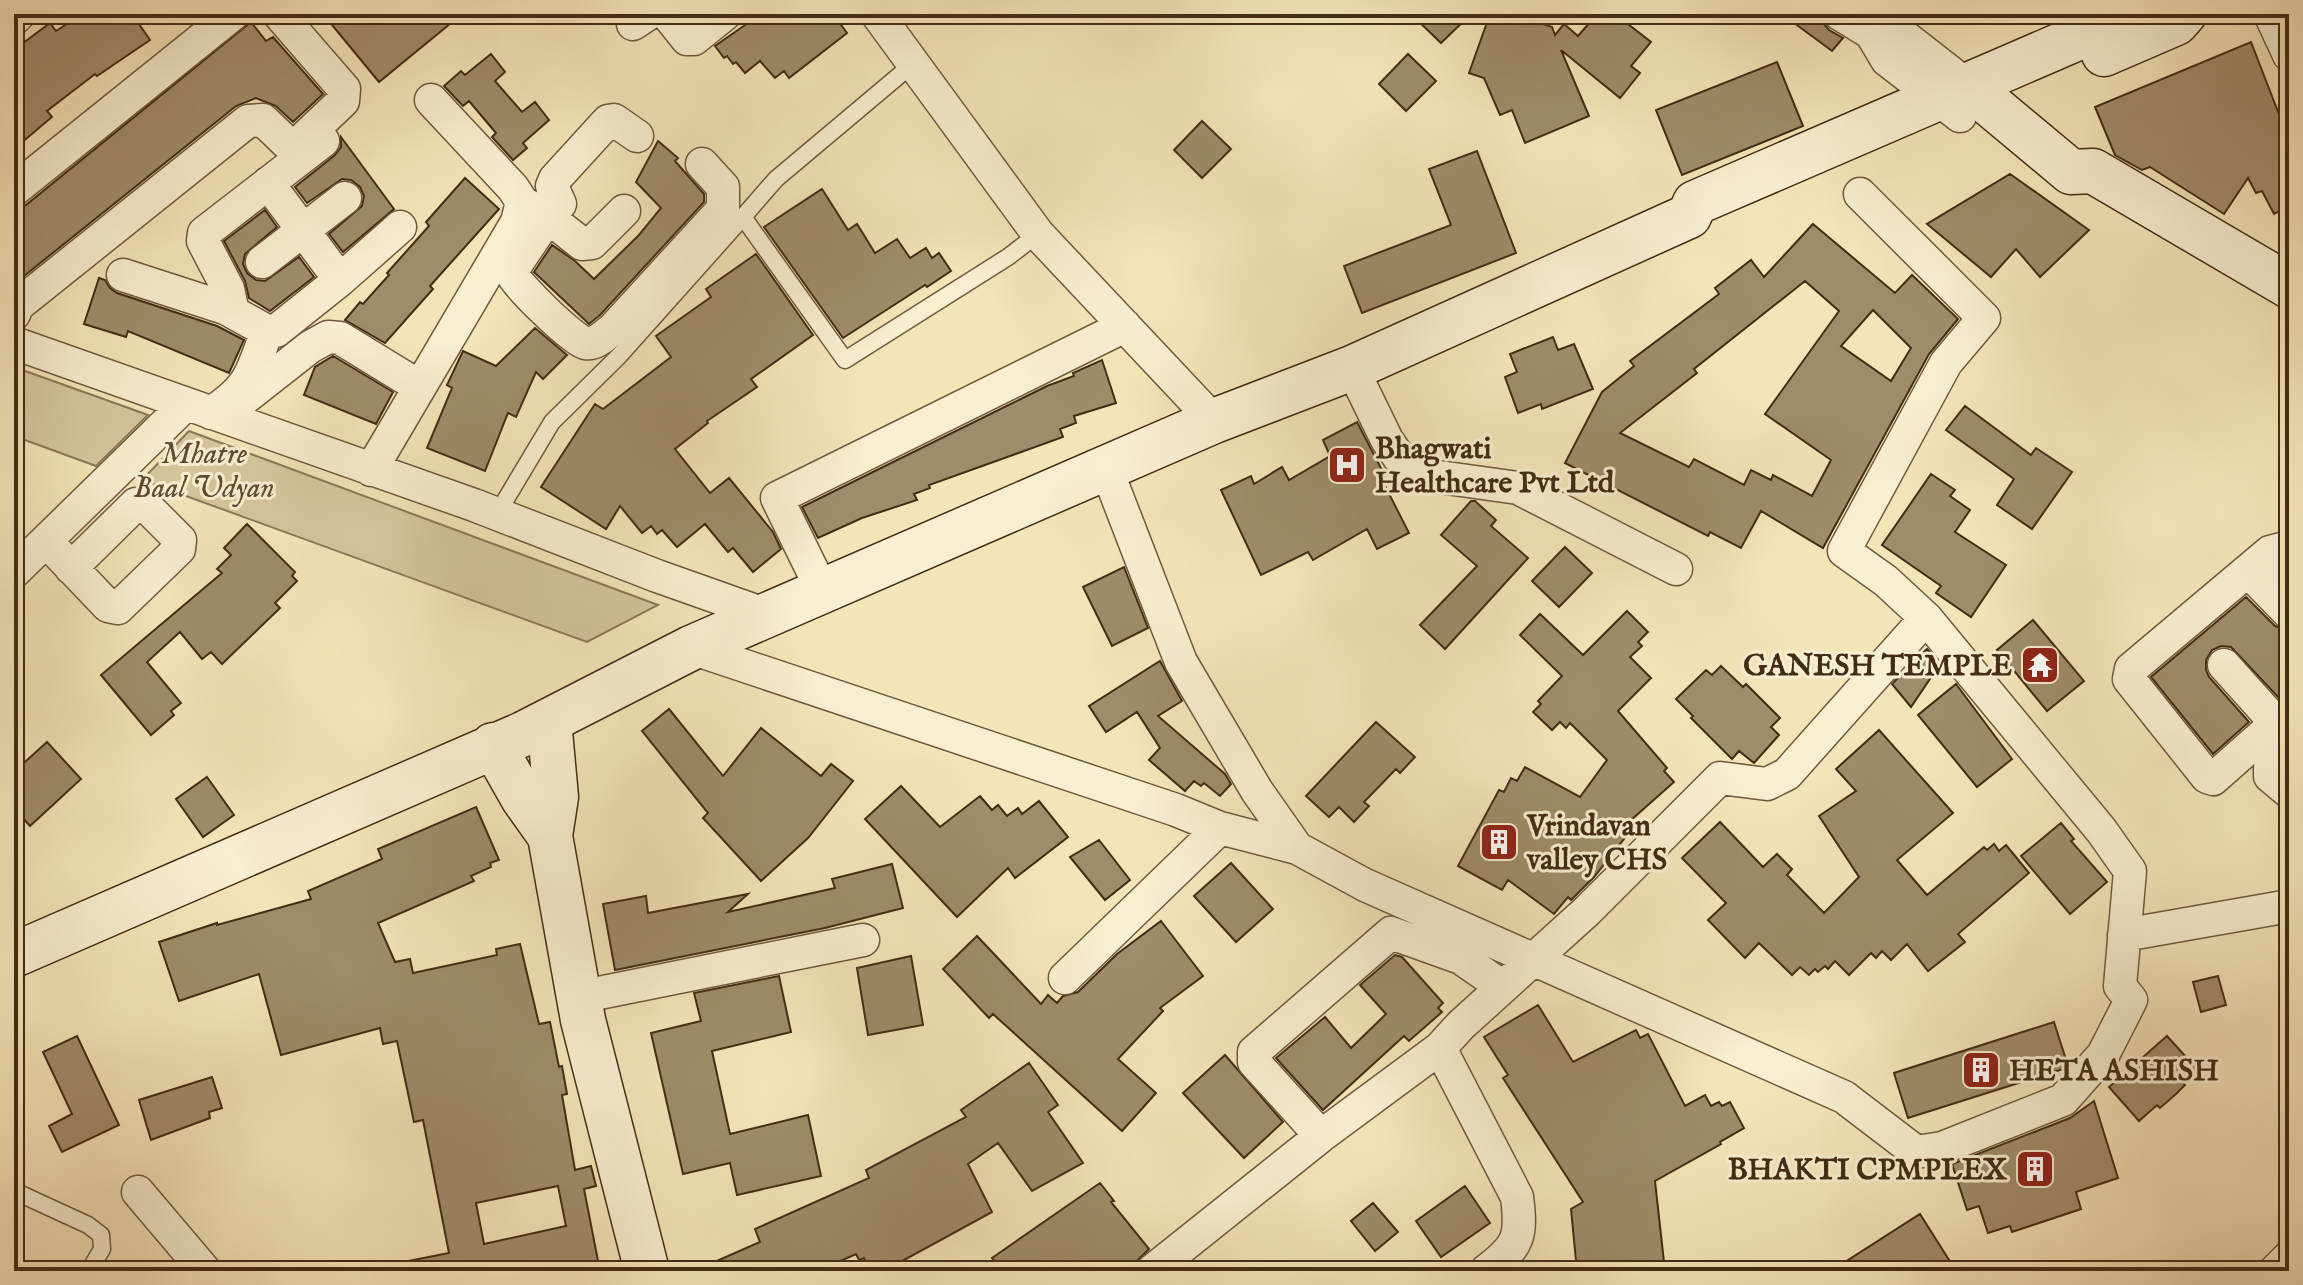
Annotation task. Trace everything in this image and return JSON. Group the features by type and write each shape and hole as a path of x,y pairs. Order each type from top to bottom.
{"main road":[{"path":"14,955 549,721 691,648 1214,421 1352,368 1689,216 1707,223 1978,96 2133,14"},
{"path":"1978,96 2176,23 2184,14"},
{"path":"1978,96 2087,153 2093,171 2289,286"},
{"path":"549,721 556,797 550,836 579,997 647,1271"},
{"path":"493,745 523,798 550,836"}],"street":[{"path":"14,19 19,14"},
{"path":"14,190 233,14"},
{"path":"15,306 248,121 263,120 287,143 299,143 343,101 344,89 279,14"},
{"path":"667,14 687,39 694,39 725,14"},
{"path":"877,14 1038,234 1214,421"},
{"path":"1840,14 1871,33 1887,60 1978,96"},
{"path":"2270,14 2289,55"},
{"path":"431,100 535,210 582,244 592,243 624,211"},
{"path":"371,470 517,222 535,210 560,204 552,186 555,179 608,121 614,120 637,136"},
{"path":"233,312 228,289 203,241 204,233 330,135"},
{"path":"535,210 511,272 513,279 582,343 593,343 613,329 723,209 723,187 702,164"},
{"path":"268,183 340,280"},
{"path":"691,648 1176,810 1220,828 1297,848 1410,906 1844,1097 1916,1152 1942,1148 2063,1100 2103,1055 2131,1000 2120,986 2130,871 2101,830 1926,618 1886,581 1844,551 1946,363 1984,318 1860,194"},
{"path":"262,262 345,198"},
{"path":"123,275 233,312 267,331 276,331 400,227"},
{"path":"823,592 777,498 1125,326"},
{"path":"206,411 236,396 243,387 250,377 267,331"},
{"path":"14,572 46,541 206,411 328,337 340,338 420,387"},
{"path":"14,343 497,514 770,616"},
{"path":"1352,368 1387,440 1400,459 1418,474 1518,488 1676,569"},
{"path":"1106,468 1181,662 1257,791 1297,848"},
{"path":"46,541 71,568"},
{"path":"2285,727 2213,779 2207,777 2129,679 2131,669 2274,561 2289,613"},
{"path":"1316,1131 1440,1048 1587,911 1720,778 1767,784 1787,774 1926,618"},
{"path":"2224,665 2285,727"},
{"path":"2285,727 2270,776 2289,792"},
{"path":"1065,978 1220,828"},
{"path":"1316,1131 1254,1062 1254,1052 1391,933 1410,906"},
{"path":"2124,935 2289,906"},
{"path":"1391,933 1461,958 1503,987"},
{"path":"579,997 863,940"},
{"path":"1440,1048 1517,1197 1519,1238 1486,1271"},
{"path":"1152,1271 1316,1131 1370,1073"},
{"path":"138,1192 205,1271"},
{"path":"2275,1271 2289,1257"}],"lane":[{"path":"497,514 552,422 619,356 776,179 914,63"},
{"path":"743,217 845,360 1008,257 1038,234"},
{"path":"14,1191 88,1225 101,1235 102,1249 89,1271"}],"green space":[{"path":"14,367 148,415 96,466 14,436"},
{"name":"Mhatre Baal Udyan","path":"189,431 658,605 587,642 142,480"}],"building":[{"path":"82,14 132,14 150,40 97,76 95,74 47,111 52,117 14,149 14,50 50,23 56,31"},
{"path":"323,14 371,14 378,22 388,14 462,14 379,82"},
{"path":"761,14 833,14 847,33 789,78 784,71 775,78 760,61 745,73 736,62 733,64 727,56 724,58 715,46"},
{"path":"1411,14 1471,14 1441,43"},
{"path":"1490,14 1514,14 1552,27 1555,35 1564,24 1578,36 1597,14 1615,14 1651,42 1631,66 1640,73 1620,98 1561,50 1589,116 1525,143 1512,110 1500,115 1484,78 1469,73"},
{"path":"1782,14 1816,14 1829,30 1843,38 1832,51"},
{"path":"251,22 266,41 273,37 323,94 293,122 276,106 256,98 236,106 14,284 14,209 26,205"},
{"path":"2251,42 2289,140 2289,206 2274,214 2262,191 2256,193 2248,178 2224,214 2150,167 2142,170 2115,155 2095,107"},
{"path":"491,54 505,72 495,81 522,112 535,102 549,120 523,143 527,148 513,160 492,137 496,133 469,101 463,106 444,86 461,71 465,75"},
{"path":"1408,54 1436,81 1406,111 1379,84"},
{"path":"1777,62 1803,126 1682,175 1656,110"},
{"path":"1202,121 1231,149 1202,178 1174,150"},
{"path":"341,137 394,209 343,252 329,234 362,206 364,196 360,187 351,180 342,179 307,203 295,187 335,155 341,147"},
{"path":"658,141 678,158 675,161 704,194 704,202 589,324 534,272 552,245 594,279 639,235 661,208 636,182"},
{"path":"1477,151 1516,253 1362,313 1344,266 1451,225 1429,169"},
{"path":"2010,174 2089,230 2040,277 2016,249 1991,277 1927,224"},
{"path":"465,178 499,209 430,286 433,289 385,343 345,320 389,275 387,273 429,226 426,222"},
{"path":"822,189 848,230 857,224 875,253 897,239 910,258 926,248 932,258 939,253 951,271 843,338 764,227"},
{"path":"265,210 277,227 245,254 243,264 247,273 256,280 265,281 299,257 314,277 270,311 249,298 245,281 224,241"},
{"path":"1813,224 1895,293 1912,275 1958,319 1929,354 1823,548 1761,511 1741,548 1710,532 1708,536 1565,463 1602,392 1634,366 1630,361 1719,294 1715,288 1751,260 1764,277","holes":["1805,281 1839,311 1765,414 1831,460 1812,496 1773,475 1771,480 1751,470 1744,485 1694,459 1689,467 1620,433 1697,373 1694,369","1873,310 1911,348 1891,381 1841,346"]},
{"path":"756,254 813,335 751,379 757,387 707,421 675,449 710,493 729,478 773,532 781,549 753,572 733,548 728,552 705,524 677,547 662,530 657,534 651,526 642,533 620,506 606,529 541,487 595,404 603,409 671,357 656,336 711,297 706,289"},
{"path":"99,278 117,293 217,326 244,340 229,373 128,331 126,337 84,324"},
{"path":"535,328 567,355 543,379 536,372 516,417 508,413 485,471 427,448 452,388 447,385 463,351 496,366"},
{"path":"1553,337 1558,350 1574,344 1593,389 1542,409 1541,404 1518,413 1505,377 1517,372 1510,354"},
{"path":"333,356 393,392 376,424 304,395 315,367"},
{"path":"1102,360 1116,403 1074,416 1076,423 1060,429 1063,437 929,485 930,488 914,494 917,500 862,518 818,538 802,507"},
{"path":"1965,406 2031,455 2036,448 2072,472 2032,529 1997,505 2014,479 1946,430"},
{"path":"1357,422 1385,476 1381,478 1409,533 1377,549 1367,529 1313,560 1308,552 1261,575 1221,490 1251,476 1254,484 1282,467 1289,480 1330,456 1323,440"},
{"path":"1931,474 1955,490 1950,496 1970,510 1955,532 2006,565 1971,617 1936,593 1941,586 1882,545"},
{"path":"1471,501 1475,501 1496,520 1491,526 1528,558 1445,649 1420,625 1477,566 1441,535"},
{"path":"247,524 295,572 292,576 297,581 275,603 280,608 222,664 211,652 202,659 180,632 147,662 181,703 171,711 174,715 151,735 101,675 222,573 217,569 231,555 224,548"},
{"path":"1565,547 1592,573 1559,607 1532,581"},
{"path":"1124,567 1148,628 1112,646 1083,587"},
{"path":"2246,597 2275,626 2289,631 2289,694 2278,697 2231,647 2221,646 2212,650 2206,660 2209,677 2249,722 2213,754 2151,677"},
{"path":"1627,611 1648,632 1638,642 1642,646 1630,657 1651,678 1618,711 1667,768 1664,771 1674,782 1630,821 1635,825 1594,877 1571,900 1568,897 1554,914 1508,880 1502,890 1458,866 1499,790 1504,792 1511,778 1517,781 1525,767 1580,797 1607,760 1570,723 1566,728 1560,722 1552,730 1533,712 1541,704 1538,701 1562,676 1520,635 1540,614 1583,655"},
{"name":"GANESH TEMPLE","path":"2033,620 2084,681 2047,711 1997,650"},
{"path":"1927,649 1940,664 1911,707 1892,684"},
{"path":"1160,661 1182,701 1158,716 1225,774 1231,784 1220,796 1204,783 1201,786 1194,781 1185,791 1149,760 1160,748 1137,712 1106,732 1089,706"},
{"path":"1721,666 1743,687 1746,684 1780,718 1771,727 1779,735 1754,763 1739,751 1732,759 1676,699 1706,670 1712,675"},
{"path":"1956,684 2012,759 1977,787 1918,715"},
{"path":"669,709 723,776 761,728 821,776 831,764 853,781 808,838 761,881 703,818 708,813 642,731"},
{"path":"1376,722 1415,757 1400,773 1396,769 1364,802 1369,806 1354,822 1339,807 1329,817 1306,796"},
{"path":"1879,730 1953,813 1897,860 1927,895 1984,847 1987,850 1994,844 1999,851 2006,845 2029,873 1958,934 1965,942 1928,971 1907,944 1891,960 1882,951 1876,958 1871,953 1849,975 1835,961 1828,969 1825,966 1818,972 1815,969 1809,975 1800,967 1792,975 1759,943 1745,958 1708,920 1726,903 1682,858 1720,822 1763,867 1777,854 1792,869 1787,875 1824,913 1859,877 1819,816 1856,791 1836,769"},
{"path":"47,742 81,779 30,826 14,808 14,772"},
{"path":"207,777 234,815 203,837 176,799"},
{"path":"901,786 940,827 980,796 992,810 998,805 1007,816 1018,808 1022,814 1039,801 1068,837 1015,878 1008,868 957,917 865,819"},
{"path":"476,807 499,860 471,876 474,881 378,923 395,962 410,959 413,973 497,955 496,949 520,944 539,1024 550,1022 559,1067 562,1066 567,1094 562,1095 575,1170 591,1166 596,1186 584,1189 600,1271 409,1271 408,1261 449,1253 423,1120 414,1122 397,1041 383,1044 380,1028 281,1055 259,974 179,1001 159,942 217,923 311,899 308,891 382,859 378,849","holes":["558,1186 566,1226 484,1244 476,1203"]},
{"path":"2061,823 2074,839 2071,841 2107,882 2070,914 2021,856"},
{"path":"1099,840 1130,880 1105,900 1070,857"},
{"path":"1231,863 1273,909 1236,942 1194,896"},
{"path":"892,864 903,908 825,928 615,970 603,904 646,896 648,913 748,894 728,912 835,888 832,879"},
{"path":"1161,921 1203,976 1160,1008 1163,1011 1118,1059 1156,1093 1122,1131 993,1014 989,1018 943,969 977,936 1041,1004 1048,995 1057,1003 1063,996 1078,992 1117,954"},
{"path":"1395,955 1402,957 1443,1003 1438,1008 1442,1012 1409,1041 1404,1036 1323,1110 1276,1058 1325,1017 1351,1048 1386,1014 1360,985"},
{"path":"911,956 923,1025 868,1035 857,968"},
{"path":"779,976 791,1032 712,1051 730,1134 808,1115 821,1176 737,1195 730,1163 683,1174 651,1033 701,1021 694,993"},
{"path":"2218,976 2226,1005 2201,1012 2193,982"},
{"path":"1538,1005 1573,1062 1636,1030 1640,1038 1648,1034 1685,1106 1705,1095 1711,1106 1730,1102 1744,1128 1655,1181 1665,1271 1577,1271 1571,1209 1583,1202 1503,1078 1508,1075 1484,1037"},
{"name":"HETA ASHISH","path":"2054,1022 2068,1066 2066,1068 1908,1118 1894,1073"},
{"path":"77,1036 119,1125 62,1152 49,1126 72,1114 43,1052"},
{"path":"2167,1036 2196,1068 2181,1081 2185,1085 2176,1094 2139,1121 2109,1087"},
{"path":"1225,1055 1283,1122 1244,1158 1183,1093"},
{"path":"1029,1063 1058,1105 1048,1112 1083,1163 1032,1191 998,1143 968,1164 992,1212 884,1271 877,1271 873,1263 867,1266 864,1258 859,1260 856,1254 818,1271 694,1271 760,1242 755,1229 869,1178 866,1170 966,1117 961,1110"},
{"path":"212,1077 222,1108 209,1112 210,1118 151,1140 139,1100"},
{"name":"BHAKTI CPMPLEX","path":"2094,1101 2118,1178 2076,1192 2081,1209 2012,1232 2010,1226 1988,1233 1979,1206 1967,1210 1952,1164 2070,1118"},
{"path":"1100,1183 1114,1201 1111,1202 1149,1249 1135,1263 1124,1271 1001,1271 992,1258"},
{"path":"1465,1186 1490,1223 1441,1257 1416,1221"},
{"path":"1373,1203 1398,1232 1375,1251 1351,1221"},
{"path":"1920,1214 1956,1271 1831,1271"}],"place":[{"name":"Bhagwati Healthcare Pvt Ltd","path":"1347,465"},
{"name":"GANESH TEMPLE","path":"2040,665"},
{"name":"Vrindavan valley CHS","path":"1499,842"},
{"name":"HETA ASHISH","path":"1981,1070"},
{"name":"BHAKTI CPMPLEX","path":"2035,1169"}]}
